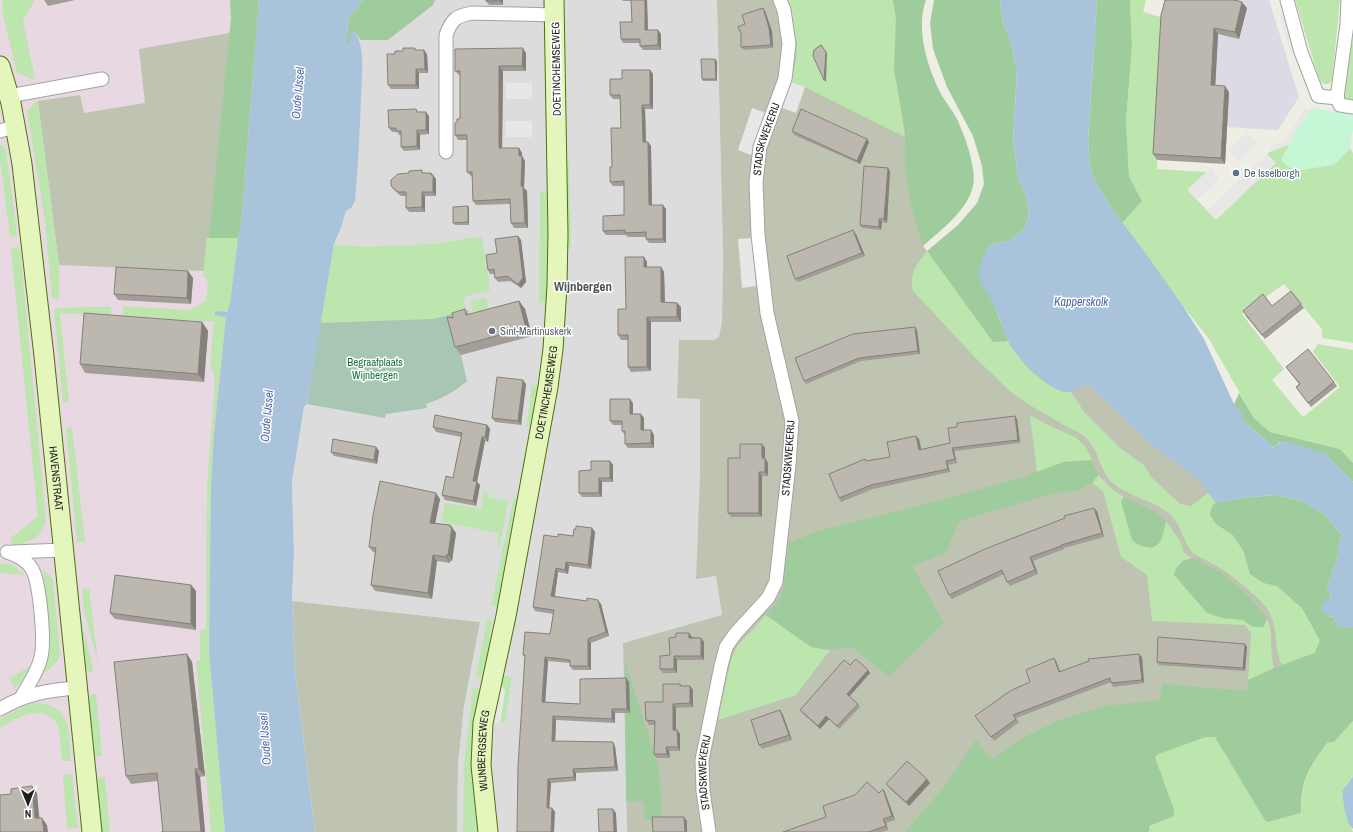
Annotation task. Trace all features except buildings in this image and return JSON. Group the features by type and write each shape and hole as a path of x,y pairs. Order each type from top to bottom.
{"street":[{"name":"STADSKWEKERIJ","path":"709,832 703,791 702,760 721,666 726,646 768,598 776,582 789,465 792,422 767,313 758,235 756,182 760,147 785,79 789,44 784,10 780,0"},
{"path":"1287,0 1301,52 1318,96 1337,98"},
{"path":"1348,0 1347,24 1337,98 1340,105 1353,107"},
{"name":"DOETINCHEMSEWEG","path":"446,152 446,35 450,24 455,18 472,13 555,7 558,234 557,286 553,349 547,394 495,670"},
{"name":"HAVENSTRAAT","path":"0,66 9,96 8,129 22,164 44,356 92,832"},
{"path":"9,96 102,79"},
{"path":"4,552 64,550"},
{"path":"4,552 22,558 32,569 38,584 43,643 41,658 35,674 21,698"},
{"name":"WIJNBERGSEWEG","path":"488,832 481,765 483,723 495,670"},
{"path":"0,709 21,698 42,691 77,688"}],"shaded area":[{"path":"0,0 307,0 271,832 0,832"},
{"path":"363,0 717,0 723,256 722,321 719,338 714,340 679,340 677,398 700,398 700,470 696,578 716,576 722,615 623,643 627,832 457,832 458,764 464,706 480,622 292,601 294,552 292,481 304,407 307,404 334,244 346,211"},
{"path":"717,0 921,0 915,25 923,246 993,342 1008,341 1060,390 1097,375 1293,563 1336,656 1214,758 1026,832 627,832 623,643 722,615 716,576 696,579 700,470 700,399 677,398 679,340 714,340 719,337 722,321 723,256"},
{"path":"1226,0 1269,0 1299,97 1278,130 1227,127 1229,93 1215,92 1218,34 1239,38 1246,8 1225,3"},
{"path":"1283,14 1296,55 1292,56 1279,15"},
{"path":"257,28 238,238 207,238 204,271 59,265 38,101 80,95 84,113 145,103 139,49"},
{"path":"791,82 805,87 796,113 782,108"},
{"path":"506,83 532,83 532,99 506,99"},
{"path":"752,108 766,113 751,155 738,150"},
{"path":"1305,108 1309,111 1288,145 1271,151 1269,146 1285,141"},
{"path":"506,121 532,121 532,137 506,137"},
{"path":"1247,133 1257,143 1238,161 1228,150"},
{"path":"1267,154 1276,163 1216,220 1207,211"},
{"path":"1211,168 1220,179 1197,200 1187,190"},
{"path":"752,238 756,286 742,288 738,239"},
{"path":"292,601 480,622 464,706 458,764 457,832 315,832 295,670"},
{"path":"500,683 505,691 500,723 492,723"}],"green space":[{"path":"2,0 35,0 23,20 35,79 31,79 17,72 3,16"},
{"path":"230,0 259,0 241,227 238,238 209,238 231,18"},
{"path":"363,0 435,0 433,5 388,40 360,40 356,32 347,46 349,16 356,10"},
{"path":"787,0 893,0 896,18 895,70 905,137 805,87 791,82 796,59 797,44"},
{"path":"893,0 926,0 923,11 922,33 926,56 938,88 957,119 968,149 974,172 973,186 966,203 953,219 923,246 911,206 905,165 905,129 894,70 896,18"},
{"path":"934,0 1000,0 1003,21 1011,43 1017,70 1013,141 1018,178 1027,198 1029,215 1025,228 1011,240 989,245 996,309 1008,341 993,342 927,251 958,225 977,203 984,184 982,166 973,136 947,87 933,49 930,23"},
{"path":"1097,0 1130,0 1132,47 1126,121 1129,176 1142,201 1122,223 1095,182 1090,167 1088,143"},
{"path":"1130,0 1146,0 1143,12 1164,18 1157,169 1206,172 1188,190 1216,220 1275,163 1267,154 1269,152 1290,143 1281,161 1334,165 1350,148 1353,153 1353,343 1322,338 1322,329 1284,284 1242,314 1284,369 1272,380 1303,417 1340,387 1313,352 1318,344 1353,350 1353,463 1340,449 1270,432 1254,418 1209,339 1122,223 1142,201 1129,176 1126,121 1132,47"},
{"path":"1295,0 1340,0 1332,80 1329,84 1324,84 1321,82 1318,75"},
{"path":"1353,35 1353,103 1347,101 1344,96 1344,91"},
{"path":"36,101 38,101 59,265 59,300 52,298 45,221 27,111"},
{"path":"1312,108 1353,114 1353,128 1350,148 1334,165 1294,171 1281,161 1290,143"},
{"path":"0,145 4,146 6,151 17,236 10,237 0,159"},
{"path":"564,164 569,164 571,248 565,247"},
{"path":"540,191 549,191 549,300 539,304"},
{"path":"482,236 490,290 463,297 466,310 433,319 436,331 320,323 334,244 363,247 433,244"},
{"path":"207,238 238,238 230,304 227,312 215,311 215,315 226,317 214,433 211,486 209,651 225,832 211,832 196,661 200,660 200,630 206,629 207,486 215,381 210,363 214,322 123,316 123,306 190,310 206,301 208,280 203,276"},
{"path":"18,247 20,249 46,519 42,531 34,539 11,545 11,538 38,516 11,249"},
{"path":"927,251 993,342 1008,341 1022,361 1038,377 1051,386 1071,392 1085,413 1121,449 1144,465 1152,478 1180,504 1191,506 1208,493 1216,503 1212,506 1217,524 1233,535 1244,552 1250,574 1264,583 1277,586 1302,608 1320,640 1315,653 1282,665 1279,658 1274,624 1268,610 1260,600 1225,571 1194,554 1188,547 1176,521 1167,512 1115,485 1106,475 1095,450 1085,437 1015,395 969,351 913,291 913,274 917,264"},
{"path":"486,297 490,312 474,316 470,301"},
{"path":"111,307 111,315 60,313 69,402 63,402 54,310 60,308"},
{"name":"Begraafplaats Wijnbergen","path":"468,310 470,317 461,355 467,381 448,395 426,404 427,408 386,414 385,418 307,404 320,323 433,319"},
{"path":"532,385 537,386 540,389 534,425 526,427"},
{"path":"1239,393 1254,418 1270,432 1340,449 1353,463 1353,482 1325,454 1280,442 1275,447 1271,446 1243,421 1234,404"},
{"path":"1030,415 1075,437 1085,446 1092,460 1064,462 1037,472"},
{"path":"72,427 85,542 77,542 66,428"},
{"path":"1092,460 1098,475 1092,483 1079,490 1052,494 959,521 946,553 912,566 944,623 889,676 852,647 830,650 811,647 766,615 777,603 783,589 789,543 818,531 915,507 1021,478 1064,462"},
{"path":"1098,475 1112,489 1124,497 1121,502 1161,540 1166,521 1180,541 1184,553 1192,558 1182,561 1223,618 1243,620 1253,627 1263,627 1267,619 1271,632 1274,668 1248,680 1251,633 1245,625 1152,621 1147,575 1121,557 1103,491 1092,483"},
{"path":"484,491 488,492 487,497 508,501 500,546 497,546 499,533 441,522 445,503 481,509"},
{"path":"1276,495 1303,501 1325,515 1342,535 1338,547 1338,556 1327,588 1331,594 1330,598 1326,600 1328,616 1333,617 1338,626 1353,628 1353,721 1334,742 1327,743 1315,760 1304,783 1301,813 1268,822 1265,821 1215,737 1205,737 1156,755 1155,758 1174,809 1174,816 1150,826 1149,832 905,832 945,786 976,740 992,760 1017,741 1059,720 1104,706 1160,700 1162,684 1247,691 1248,680 1282,665 1315,653 1320,640 1302,608 1277,586 1264,583 1250,574 1244,552 1233,535 1216,524 1210,515 1212,506 1216,503 1241,498"},
{"path":"514,496 520,502 501,608 491,605"},
{"path":"1124,497 1156,512 1166,521 1163,536 1159,544 1151,548 1132,540 1121,502"},
{"path":"1192,558 1224,575 1245,592 1267,619 1263,627 1253,627 1243,620 1223,618 1207,613 1174,575 1180,564"},
{"path":"0,563 11,564 25,575 0,573"},
{"path":"43,569 50,575 53,581 60,654 54,665 43,673 50,646"},
{"path":"89,588 98,663 84,610 82,589"},
{"path":"78,609 93,672 89,672 84,668"},
{"path":"766,615 811,647 830,650 796,695 718,720 731,660 737,646"},
{"path":"487,620 492,621 489,638 493,645 487,672 479,677 476,676"},
{"path":"625,662 659,768 662,817 645,820 644,801 626,802"},
{"path":"30,666 20,684 15,688 9,679"},
{"path":"501,676 512,677 505,723 500,723 505,691 500,683"},
{"path":"473,687 480,689 482,694 481,832 463,832 464,765"},
{"path":"92,694 96,694 102,756 96,757 92,754 87,700"},
{"path":"33,703 55,708 62,714 68,729 71,761 62,761 57,724 45,714 32,713 25,715 0,728 0,719 19,708"},
{"path":"1353,721 1353,777 1342,791 1346,814 1353,832 1149,832 1150,827 1174,815 1174,809 1155,758 1156,755 1205,737 1215,737 1265,821 1268,822 1301,813 1304,783 1315,760 1327,743 1334,742"},
{"path":"72,774 78,828 67,829 63,775"},
{"path":"105,777 110,832 102,832 100,830 95,783 99,778"}],"water":[{"name":"Oude IJssel","path":"259,0 363,0 356,10 349,16 347,33 347,46 349,45 351,33 356,32 362,55 355,201 351,208 346,211 334,244 307,404 304,407 292,481 294,552 292,601 295,670 315,832 225,832 209,651 211,486 214,433 226,317 215,315 215,311 227,312 230,304 238,238 241,227"},
{"name":"Kapperskolk","path":"1000,0 1097,0 1088,143 1090,167 1095,182 1110,206 1183,306 1204,339 1234,404 1244,416 1243,421 1273,447 1286,441 1325,454 1353,482 1353,628 1338,627 1333,617 1322,610 1321,605 1330,598 1331,594 1327,588 1338,556 1338,547 1342,535 1325,515 1303,501 1276,495 1241,498 1216,503 1198,479 1153,446 1089,385 1068,392 1063,392 1056,389 1040,378 1024,363 1008,341 997,311 979,277 981,265 989,245 1011,240 1025,228 1029,215 1027,198 1018,178 1013,141 1017,70 1011,43 1003,21"},
{"path":"1353,777 1353,829 1346,816 1342,791"}],"place":[{"name":"De Isselborgh","path":"1236,173"},
{"name":"Sint-Martinuskerk","path":"492,331"}],"district":[{"name":"Wijnbergen","path":"583,286"}]}
